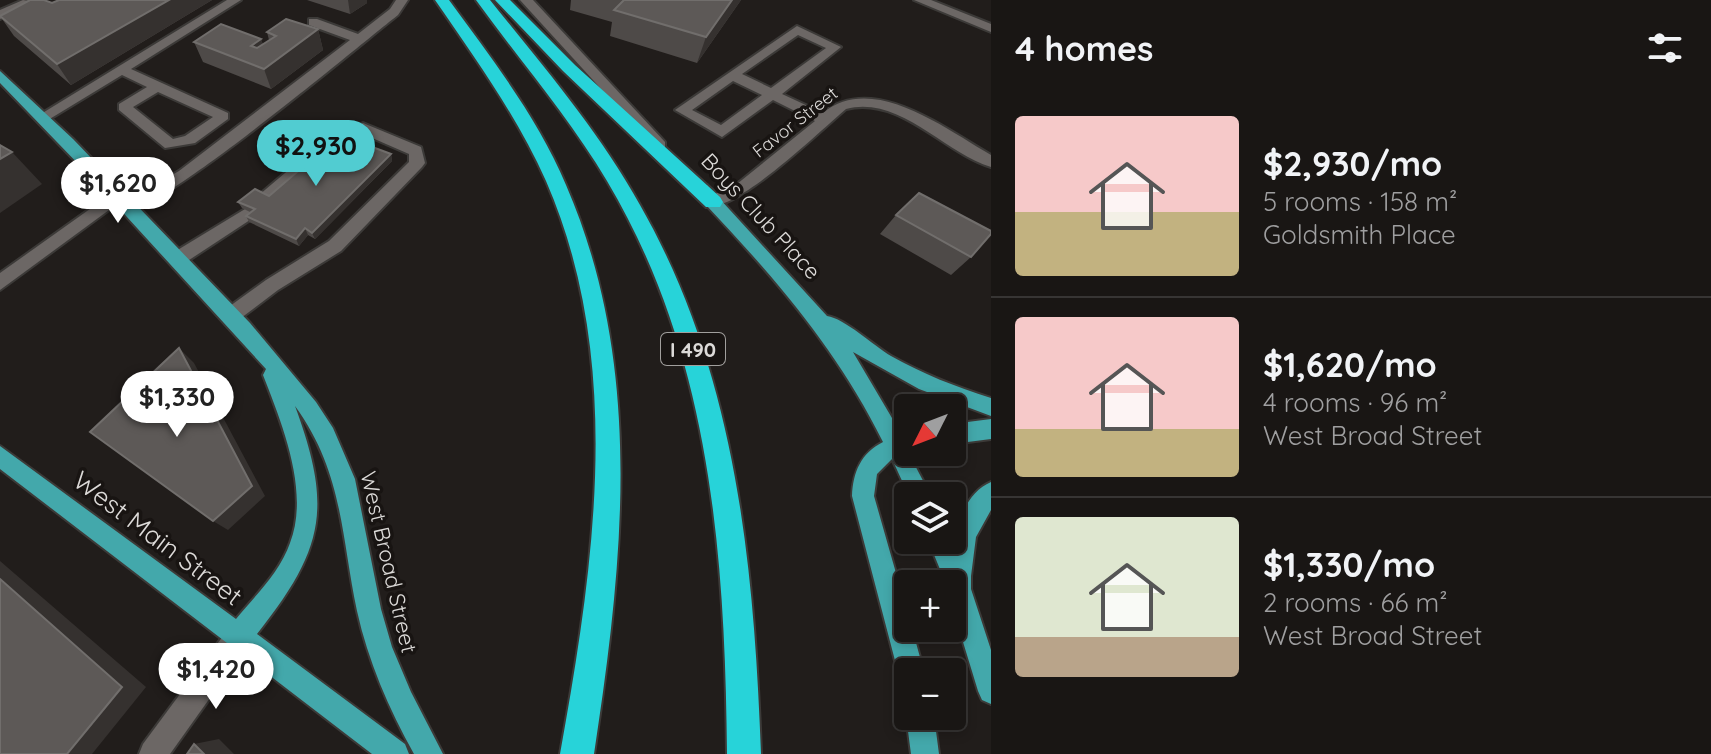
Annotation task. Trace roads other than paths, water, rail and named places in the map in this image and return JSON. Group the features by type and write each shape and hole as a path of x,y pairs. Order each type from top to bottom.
{"highway":[{"path":"442,0 498,79 545,160 578,240 594,302 605,378 609,466 603,575 577,754"},
{"name":"I 490","path":"483,0 570,112 616,179 661,264 688,334 713,418 730,517 741,630 744,754"},
{"path":"502,0 569,68 713,202"}],"main road":[{"name":"West Broad Street","path":"0,75 230,316 317,421 337,459 353,508 364,582 378,641 400,698 429,754"},
{"name":"Boys Club Place","path":"713,202 800,296 894,431"},
{"path":"800,296 841,334 886,363 948,393 991,407"},
{"name":"West Broad Street","path":"238,637 298,554 307,525 306,494 295,443 278,389 260,351"},
{"path":"966,432 991,429"},
{"path":"894,447 871,460 866,470 863,496 907,658"},
{"name":"West Main Street","path":"0,456 395,754"},
{"path":"959,570 967,529 979,506 991,493"},
{"path":"966,611 991,691"},
{"path":"922,730 925,754"}],"street":[{"path":"43,117 235,0"},
{"path":"0,283 123,201 185,175 394,12 402,0"},
{"name":"Boys Club Place","path":"526,0 713,202"},
{"path":"920,0 991,28"},
{"path":"948,11 963,0"},
{"path":"6,12 28,2"},
{"path":"6,12 42,11"},
{"path":"313,22 360,39"},
{"path":"797,30 835,47 722,132 682,110 732,75 797,30"},
{"path":"122,70 223,116 190,140 170,145 124,107 156,87"},
{"path":"732,75 825,120"},
{"name":"Favor Street","path":"713,202 743,188 848,103 866,101 899,113 991,162"},
{"path":"230,316 272,285 335,246 417,163 416,151 363,128 329,143 265,199"},
{"path":"177,259 250,212"},
{"path":"153,754 238,637"}]}
